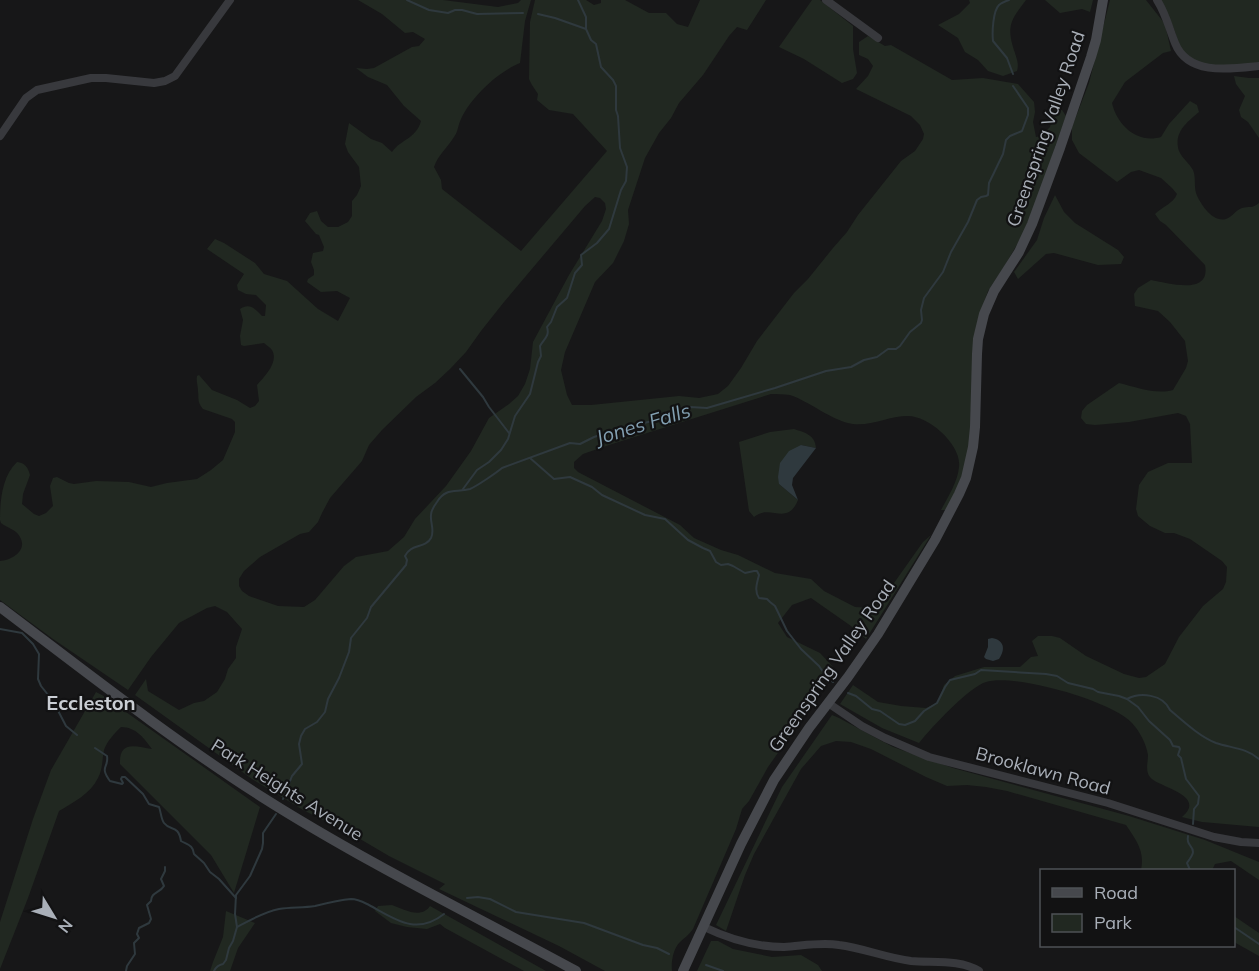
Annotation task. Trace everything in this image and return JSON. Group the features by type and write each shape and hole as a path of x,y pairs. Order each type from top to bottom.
{"main road":[{"name":"Greenspring Valley Road","path":"683,971 766,795 790,755 867,651 935,540 966,478 973,447 978,347 984,314 994,291 1025,240 1036,215 1091,57 1103,0"},
{"name":"Park Heights Avenue","path":"0,607 157,725 263,798 356,852 576,971"}],"street":[{"path":"0,136 26,98 37,90 91,78 154,83 175,76 230,0"},
{"path":"826,0 878,38"},
{"path":"1157,0 1167,17 1176,45 1186,58 1211,68 1238,69 1259,66"},
{"name":"Brooklawn Road","path":"828,703 862,726 929,757 1108,803 1214,837 1259,843"},
{"path":"704,927 724,936 756,944 784,947 838,944 905,960 963,965 979,971"}],"green space":[{"path":"358,0 443,0 498,7 518,3 521,0 531,0 525,21 520,63 494,79 471,102 455,135 434,167 441,180 442,189 521,251 607,151 573,114 549,110 537,100 538,94 529,79 530,22 535,0 586,0 594,5 601,3 601,0 625,0 649,13 666,13 677,24 688,27 700,0 766,0 747,30 737,27 729,36 703,75 679,103 645,158 628,210 629,224 624,241 613,263 595,282 565,352 561,370 572,405 679,396 699,398 718,394 728,386 757,341 794,293 847,232 901,161 915,151 923,139 924,134 920,125 911,116 856,89 868,76 873,66 868,59 859,55 859,42 868,36 885,46 891,45 952,80 983,78 1018,84 1034,102 1033,122 1036,137 1041,136 1050,127 1055,110 1062,110 1066,116 1022,236 988,291 977,323 968,455 961,481 947,510 941,510 957,478 959,458 950,441 934,426 916,417 908,416 867,424 853,424 837,419 788,395 771,394 609,445 583,454 574,462 574,468 578,472 680,525 694,538 738,555 775,573 811,579 824,591 855,607 874,608 923,542 931,535 866,639 811,598 792,605 778,623 787,637 820,653 833,667 812,691 804,716 742,809 736,829 693,929 675,949 672,971 605,971 559,946 439,889 445,884 303,810 252,779 135,695 146,679 148,691 179,710 204,701 217,692 236,658 236,647 242,629 227,612 215,606 179,623 128,690 0,600 0,561 15,556 22,544 18,534 0,520 1,497 5,481 17,462 26,466 30,475 22,504 39,516 53,506 50,486 53,478 57,477 74,484 96,481 129,482 151,487 197,479 223,460 235,432 235,422 203,409 199,400 197,376 199,375 212,390 250,408 259,401 257,385 270,369 274,355 264,343 241,345 243,320 240,309 247,306 265,316 266,305 256,295 238,290 237,285 244,274 207,249 215,239 255,263 264,274 287,281 318,309 338,321 350,298 337,291 321,292 307,282 314,275 311,262 313,253 323,251 324,247 319,235 305,221 310,213 317,211 321,221 328,227 338,227 348,222 352,216 352,201 361,186 359,167 345,144 349,123 371,139 382,143 392,152 416,132 421,121 404,106 387,85 368,77 356,68 374,68 412,47 419,46 425,39 413,32 405,33 382,14","holes":["595,197 605,203 606,209 602,221 569,275 533,342 530,369 525,384 518,396 489,418 471,451 446,486 415,519 404,537 388,551 356,557 344,566 315,600 304,607 278,606 249,596 242,591 239,579 244,571 260,557 300,534 309,532 318,522 330,498 362,461 369,445 382,430 466,352 504,302 585,206"]},
{"path":"812,0 820,0 853,26 853,49 857,73 853,79 842,83 804,59 779,47"},
{"path":"969,0 1026,0 1016,13 1010,30 1018,66 1017,71 1003,76 988,71 978,60 965,52 958,38 938,25 959,14 970,3"},
{"path":"1045,0 1093,0 1090,12 1082,9 1060,13"},
{"path":"1110,0 1146,0 1165,24 1171,51 1163,53 1125,82 1112,103 1118,119 1136,135 1144,138 1161,137 1169,124 1190,101 1197,105 1199,112 1182,128 1178,145 1180,154 1193,170 1196,193 1201,202 1208,212 1221,219 1228,218 1242,208 1252,207 1259,203 1259,827 1202,822 1182,817 1189,803 1178,792 1154,781 1148,775 1146,746 1132,723 1105,706 1062,691 1018,682 999,680 986,682 960,700 919,743 882,728 840,704 853,685 878,702 926,708 938,702 944,685 955,676 984,667 1020,667 1031,657 1038,656 1032,641 1038,636 1060,638 1086,656 1124,674 1139,678 1146,677 1165,664 1179,637 1203,606 1223,589 1226,582 1227,567 1222,561 1190,539 1174,533 1165,533 1150,526 1138,516 1136,509 1139,485 1148,472 1168,463 1192,463 1190,424 1186,416 1178,413 1129,422 1095,425 1086,424 1081,418 1082,411 1087,405 1119,383 1153,391 1173,390 1188,361 1185,341 1158,311 1135,306 1134,294 1138,288 1151,280 1187,285 1201,281 1205,275 1205,265 1155,214 1170,203 1177,194 1172,188 1161,178 1139,170 1131,172 1117,182 1079,153 1072,140 1072,127 1089,83"},
{"path":"1159,0 1259,0 1259,64 1214,66 1193,59 1178,43"},
{"path":"1234,76 1259,78 1259,138 1248,122 1241,117 1239,110 1245,96 1236,84"},
{"path":"1055,195 1064,212 1075,223 1118,250 1124,257 1121,264 1098,265 1054,253 1046,254 1018,279 1014,272 1037,240"},
{"path":"794,429 812,437 816,448 801,445 779,484 798,500 789,512 783,514 766,512 754,517 749,511 739,442 770,432"},
{"path":"96,692 260,807 234,893 211,855 120,764 122,751 130,746 152,749 135,731 121,727 105,747 101,771 95,784 81,797 59,811 0,969 0,922 33,819 51,770"},
{"path":"832,715 893,747 953,768 1129,816 1205,840 1259,862 1259,880 1231,861 1215,864 1212,869 1141,869 1141,851 1126,825 1007,791 967,785 947,786 871,749 851,742 836,741 821,746 801,769 754,854 726,931 716,925 782,787"},
{"path":"392,905 417,913 430,906 546,971 524,971 440,924 427,929 407,927 391,923 375,911 378,906"},
{"path":"226,911 255,923 238,948 230,971 210,971 223,937"},
{"path":"1235,917 1259,933 1259,956 1235,943"},
{"path":"711,941 718,941 733,949 772,957 801,955 818,965 822,971 697,971"}],"shaded area":[{"path":"801,445 816,448 793,478 792,485 798,500 779,484 778,477 780,463 789,451"},
{"path":"992,638 1003,646 999,659 993,661 984,657 988,639"}],"waterway":[{"path":"407,0 429,10 448,13 455,10 477,14 523,13"},
{"path":"463,489 477,470 489,462 508,439 515,416 530,394 541,356 540,346 547,335 547,327 557,307 567,298 575,273 582,265 581,255 597,243 609,229 626,181 627,167 620,148 616,86 601,67 596,44 591,40 586,29 586,17 578,0"},
{"name":"Jones Falls","path":"1009,0 999,5 995,12 993,41 1007,58 1013,74"},
{"path":"538,14 586,29"},
{"name":"Jones Falls","path":"283,799 292,776 302,764 299,744 301,736 305,729 317,722 325,712 328,699 349,652 351,638 367,618 371,607 406,565 405,556 408,552 414,547 425,544 431,538 432,511 444,494 470,489 502,468 570,443 580,444 618,429 674,416 690,407 707,408 826,371 851,367 864,360 877,357 888,349 896,349 900,346 910,332 921,323 924,298 943,272 977,200 988,195 989,183 1003,154 1006,140 1022,131 1028,108 1013,86"},
{"path":"460,369 509,433"},
{"path":"530,458 554,479 570,477 645,515 665,519 688,540 710,551 716,562 721,565 728,564 745,573 757,571 759,575 756,590 759,598 767,599 775,606 787,631 833,682"},
{"path":"0,629 22,633 33,644 39,654 38,679 41,686 53,701 66,726 77,735"},
{"path":"848,693 856,696 872,709 905,725 915,721 924,711 937,703 950,680 975,674 981,670 1046,674 1057,676 1068,683 1127,699 1144,695 1157,698 1204,737 1216,743 1244,750 1259,759"},
{"path":"1127,699 1138,707 1173,746 1179,747 1178,755 1181,758 1186,779 1199,796 1198,804 1194,809 1193,824"},
{"path":"95,748 107,756 105,770 110,781 122,784 121,779 125,777 143,794 149,804 159,807 164,823 178,832 181,841 191,847 194,854 236,898"},
{"name":"Jones Falls","path":"214,971 226,960 233,941 237,927 236,895 250,876 262,849 263,833 276,814"},
{"path":"1188,836 1193,852 1187,863 1190,869"},
{"path":"126,971 135,954 134,943 139,938 137,934 139,928 149,923 151,919 147,905 152,896 164,886 161,879 165,867"},
{"path":"467,898 490,899 516,912 584,923 669,954"},
{"path":"237,927 273,910 315,906 351,899 363,902 397,920 415,925 434,921 444,914"},
{"path":"1235,928 1259,944"},
{"path":"706,965 723,971"}],"district":[{"name":"Eccleston","path":"91,703"}]}
